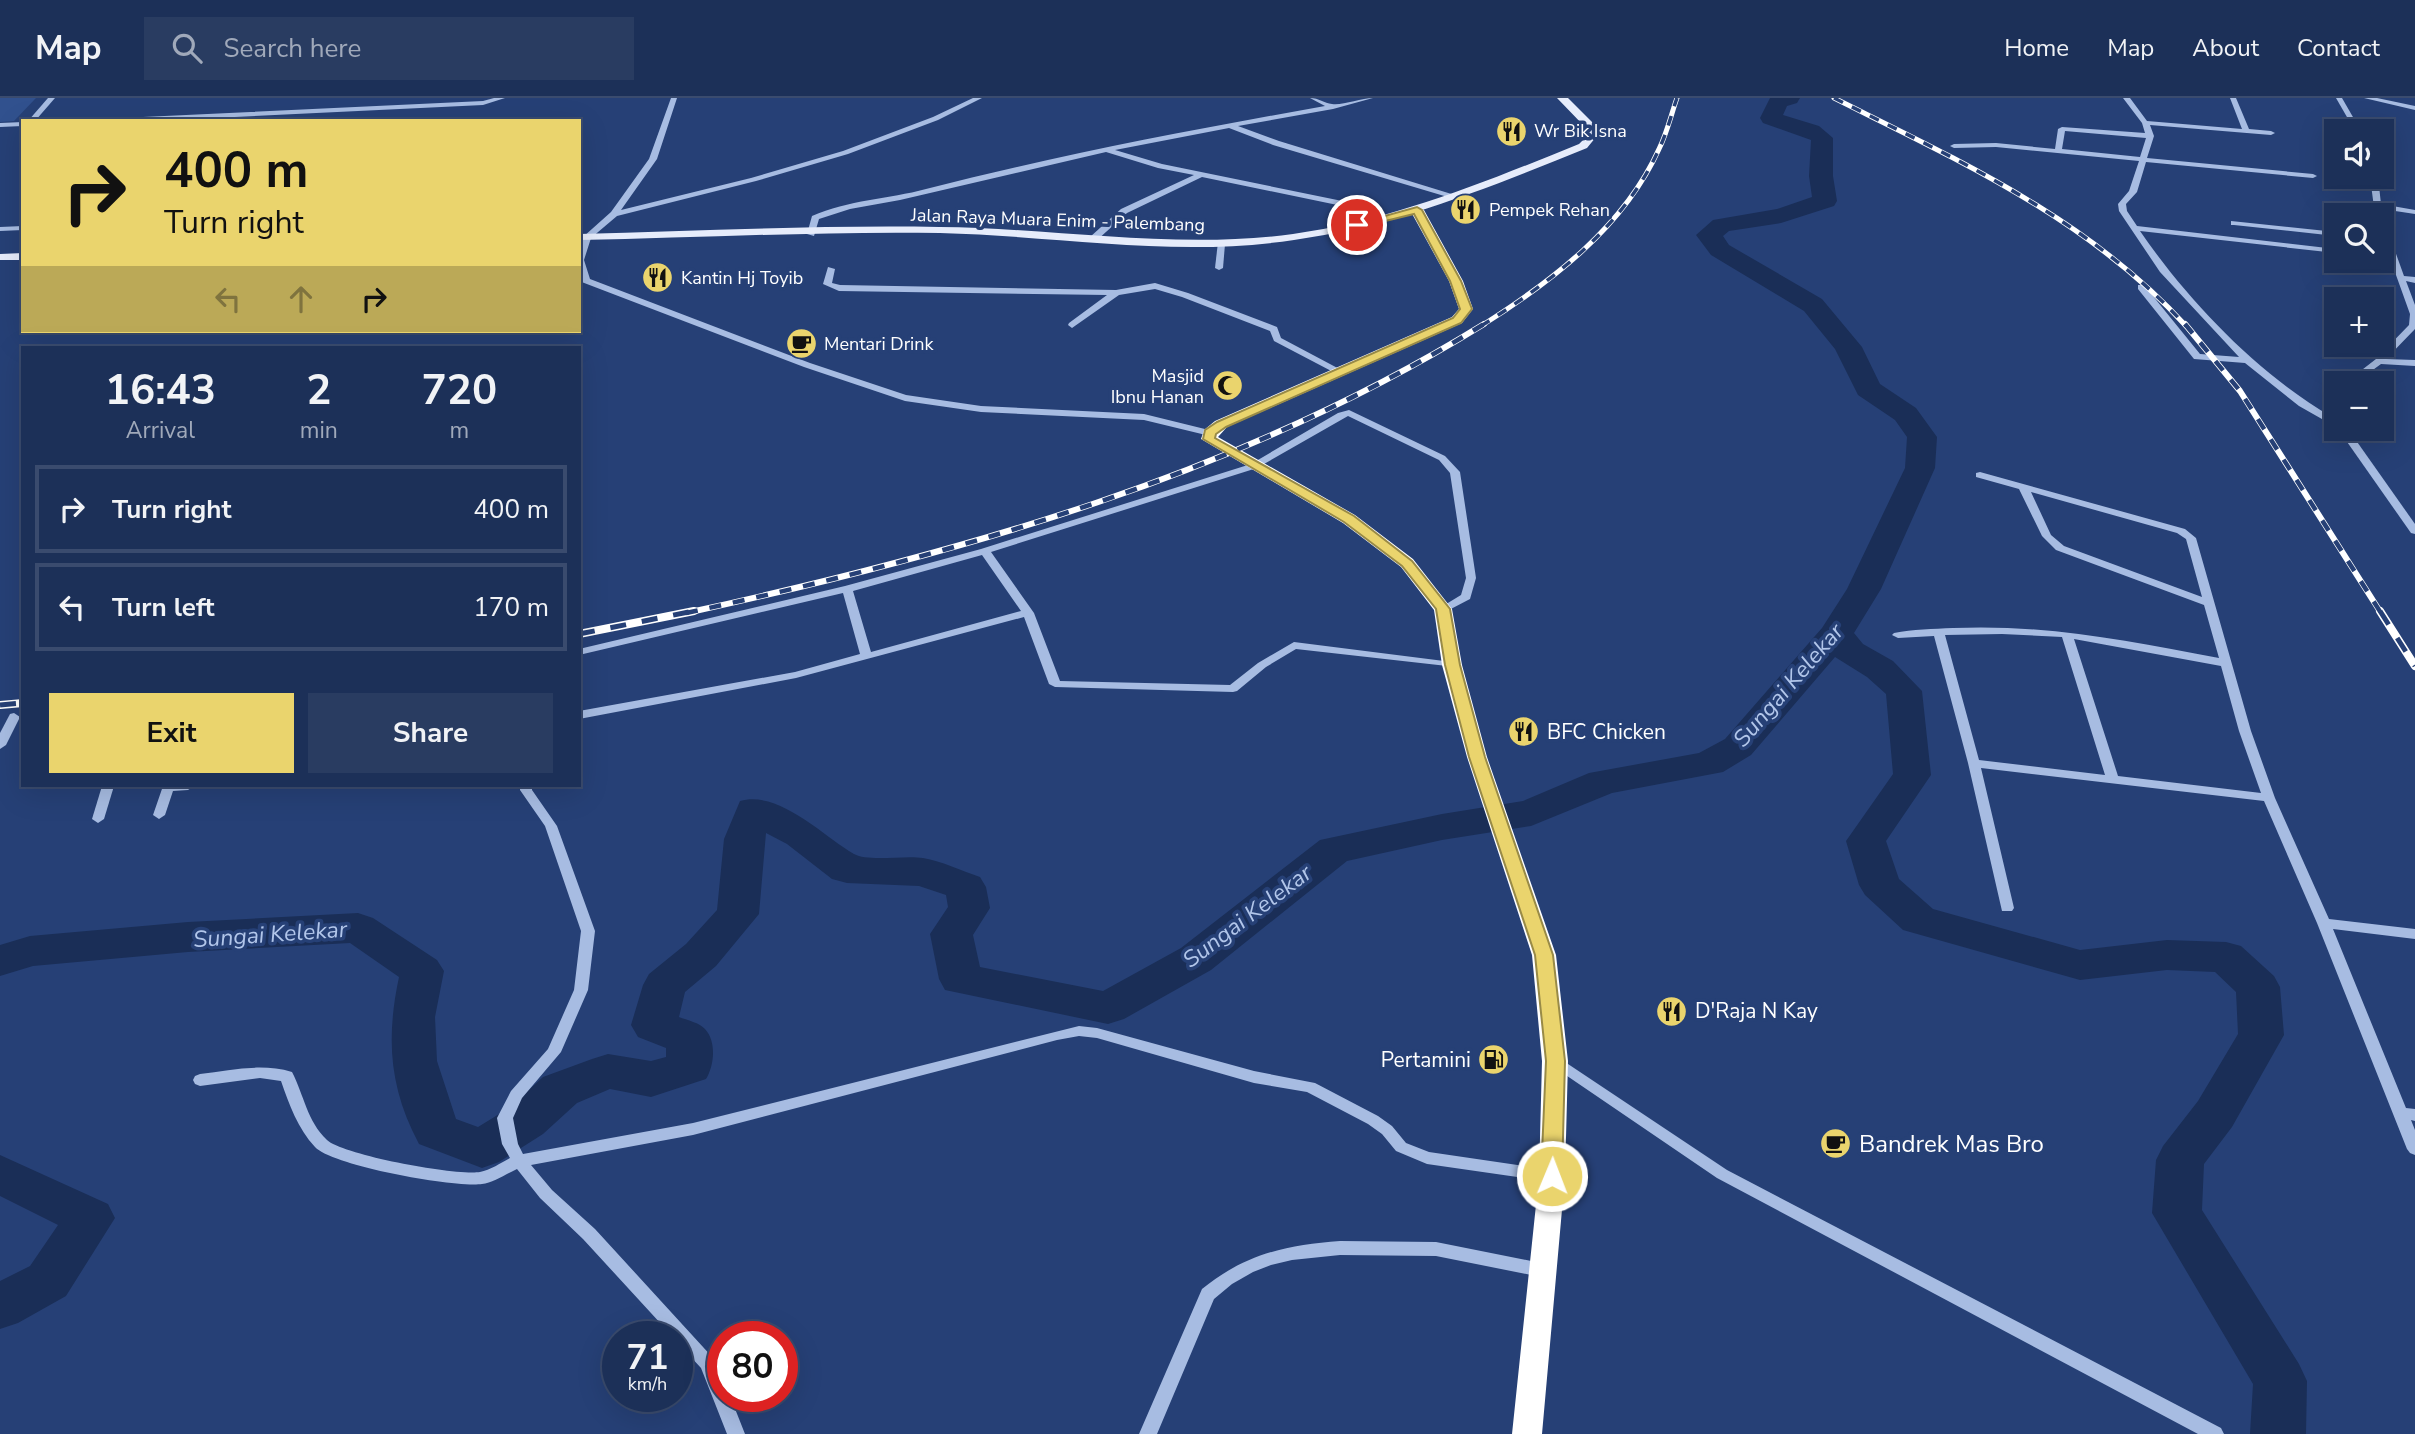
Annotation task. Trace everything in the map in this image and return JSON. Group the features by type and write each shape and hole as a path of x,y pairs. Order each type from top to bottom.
{"highway":[{"path":"1417,210 1456,281 1466,309 1457,320 1221,424 1210,433 1209,439 1349,519 1407,564 1443,609 1452,665 1477,757 1544,955 1555,1061 1552,1176 1527,1434"}],"main road":[{"name":"Jalan Raya Muara Enim - Palembang","path":"583,237 938,230 993,231 1178,245 1221,244 1319,232 1417,210 1583,146 1590,142 1590,125 1562,98"},
{"path":"0,257 21,256"},
{"path":"0,264 21,264"}],"street":[{"path":"33,119 52,98"},
{"path":"132,119 309,108 483,103 502,98"},
{"path":"583,237 614,214 653,159 674,98"},
{"path":"614,214 774,176 897,134 979,98"},
{"path":"1313,98 1333,107"},
{"path":"810,234 815,218 832,211 1105,149 1370,98"},
{"path":"2126,98 2145,122 2150,136 2133,192 2122,204 2123,211 2163,270 2247,360 2302,404 2324,417"},
{"path":"2233,98 2246,130"},
{"path":"2339,98 2351,119"},
{"path":"2367,98 2415,108"},
{"path":"2145,122 2271,133"},
{"path":"0,125 21,124"},
{"path":"1230,125 1276,144 1454,196"},
{"path":"2058,150 2062,129 2150,136"},
{"path":"1954,146 1996,145 2058,150 2313,176"},
{"path":"1105,149 1200,174 1349,205 1376,221"},
{"path":"1093,239 1124,211 1200,174"},
{"path":"2394,211 2415,212"},
{"path":"2234,223 2324,233"},
{"path":"0,229 21,228"},
{"path":"2136,228 2324,250"},
{"path":"1219,268 1221,244"},
{"path":"2365,371 2379,361 2413,326 2414,314 2394,268"},
{"path":"831,269 827,284 830,287 1116,293 1151,286 1185,295 1274,329 1277,340 1340,372"},
{"path":"2400,278 2415,280"},
{"path":"583,279 807,365 905,398 981,409 1144,417 1210,433"},
{"path":"2141,287 2197,357 2247,360"},
{"path":"1072,325 1116,293"},
{"path":"2379,361 2415,363"},
{"path":"581,652 847,589 985,551 1254,466 1341,415 1349,413 1442,458 1455,472 1471,578 1466,597 1443,609"},
{"path":"2352,441 2410,518 2415,531"},
{"path":"1980,475 2188,534 2195,546 2208,603 2245,731 2269,798 2408,1114 2415,1149"},
{"path":"2023,487 2048,536 2060,548 2208,603"},
{"path":"985,551 1028,613 1055,684 1233,689 1262,665 1294,645 1452,665"},
{"path":"847,589 866,655"},
{"path":"581,715 796,676 1028,613"},
{"path":"1898,635 1938,631 2067,634 2225,663"},
{"path":"1938,631 1974,763 2007,908"},
{"path":"2067,634 2113,780"},
{"path":"0,718 19,717"},
{"path":"0,745 19,717"},
{"path":"1974,763 2269,798"},
{"path":"98,818 108,787"},
{"path":"159,815 169,787"},
{"path":"526,787 551,826 588,931 581,990 554,1052 516,1095 505,1118 510,1144 519,1161 546,1194 589,1234 708,1364 736,1434"},
{"path":"2324,923 2415,934"},
{"path":"200,1080 260,1072 287,1076 300,1113 322,1145 346,1157 440,1177 482,1178 519,1161 693,1129 1079,1031 1116,1037 1254,1077 1310,1087 1373,1120 1387,1130 1401,1147 1427,1158 1552,1176"},
{"path":"1555,1061 1722,1174 2215,1434"},
{"path":"1148,1434 1208,1294 1223,1279 1258,1262 1287,1253 1341,1247 1435,1249 1541,1270"}],"shaded area":[{"path":"0,98 36,98 14,121 0,122"}],"waterway":[{"name":"Sungai Kelekar","path":"1789,98 1778,102 1771,118 1804,128 1822,138 1821,176 1825,201 1781,216 1722,225 1709,235 1720,250 1813,305 1848,347 1868,389 1906,414 1922,437 1920,468 1864,589 1836,634"},
{"name":"Sungai Kelekar","path":"0,961 30,951 188,937 358,928 422,971 413,1017 414,1061 436,1131 482,1149 526,1121 560,1090 608,1071 651,1079 690,1067 688,1039 654,1025 665,985 701,955 738,914 744,839 754,810 801,835 847,869 923,872 965,887 969,908 951,934 961,979 1108,1008 1196,959 1334,850 1442,827 1531,813 1603,782 1709,763 1738,747 1836,634"},
{"path":"1836,634 1850,652 1880,669 1904,691 1912,775 1866,841 1880,885 1918,920 2080,965 2167,955 2226,957 2258,987 2261,1035 2215,1114 2180,1160 2177,1213 2280,1381 2278,1434"},
{"name":"Sungai Kelekar","path":"0,1174 90,1218 48,1281 0,1307"}],"railway":[{"path":"1481,326 1559,271 1606,228 1644,177 1662,143 1677,98"},
{"path":"1834,98 1929,145 2066,224 2148,288 2186,326"},
{"path":"686,613 790,590 996,535 1198,466 1296,424 1392,377 1484,324"},
{"path":"2185,324 2240,391 2381,613"},
{"path":"581,634 694,611"},
{"path":"2380,611 2415,666"},
{"path":"0,705 21,703"}],"place":[{"name":"Wr Bik Isna","path":"1511,131"},
{"name":"Pempek Rehan","path":"1466,210"},
{"name":"Kantin Hj Toyib","path":"658,278"},
{"name":"Mentari Drink","path":"801,344"},
{"name":"Masjid Ibnu Hanan","path":"1227,386"},
{"name":"BFC Chicken","path":"1524,732"},
{"name":"D'Raja N Kay","path":"1672,1011"},
{"name":"Pertamini","path":"1494,1060"},
{"name":"Bandrek Mas Bro","path":"1836,1144"}],"route":[{"path":"1357,225 1417,210 1456,281 1466,309 1457,320 1444,327 1221,424 1210,433 1209,439 1349,519 1407,564 1443,609 1452,665 1477,757 1544,955 1555,1061 1552,1176"}]}
